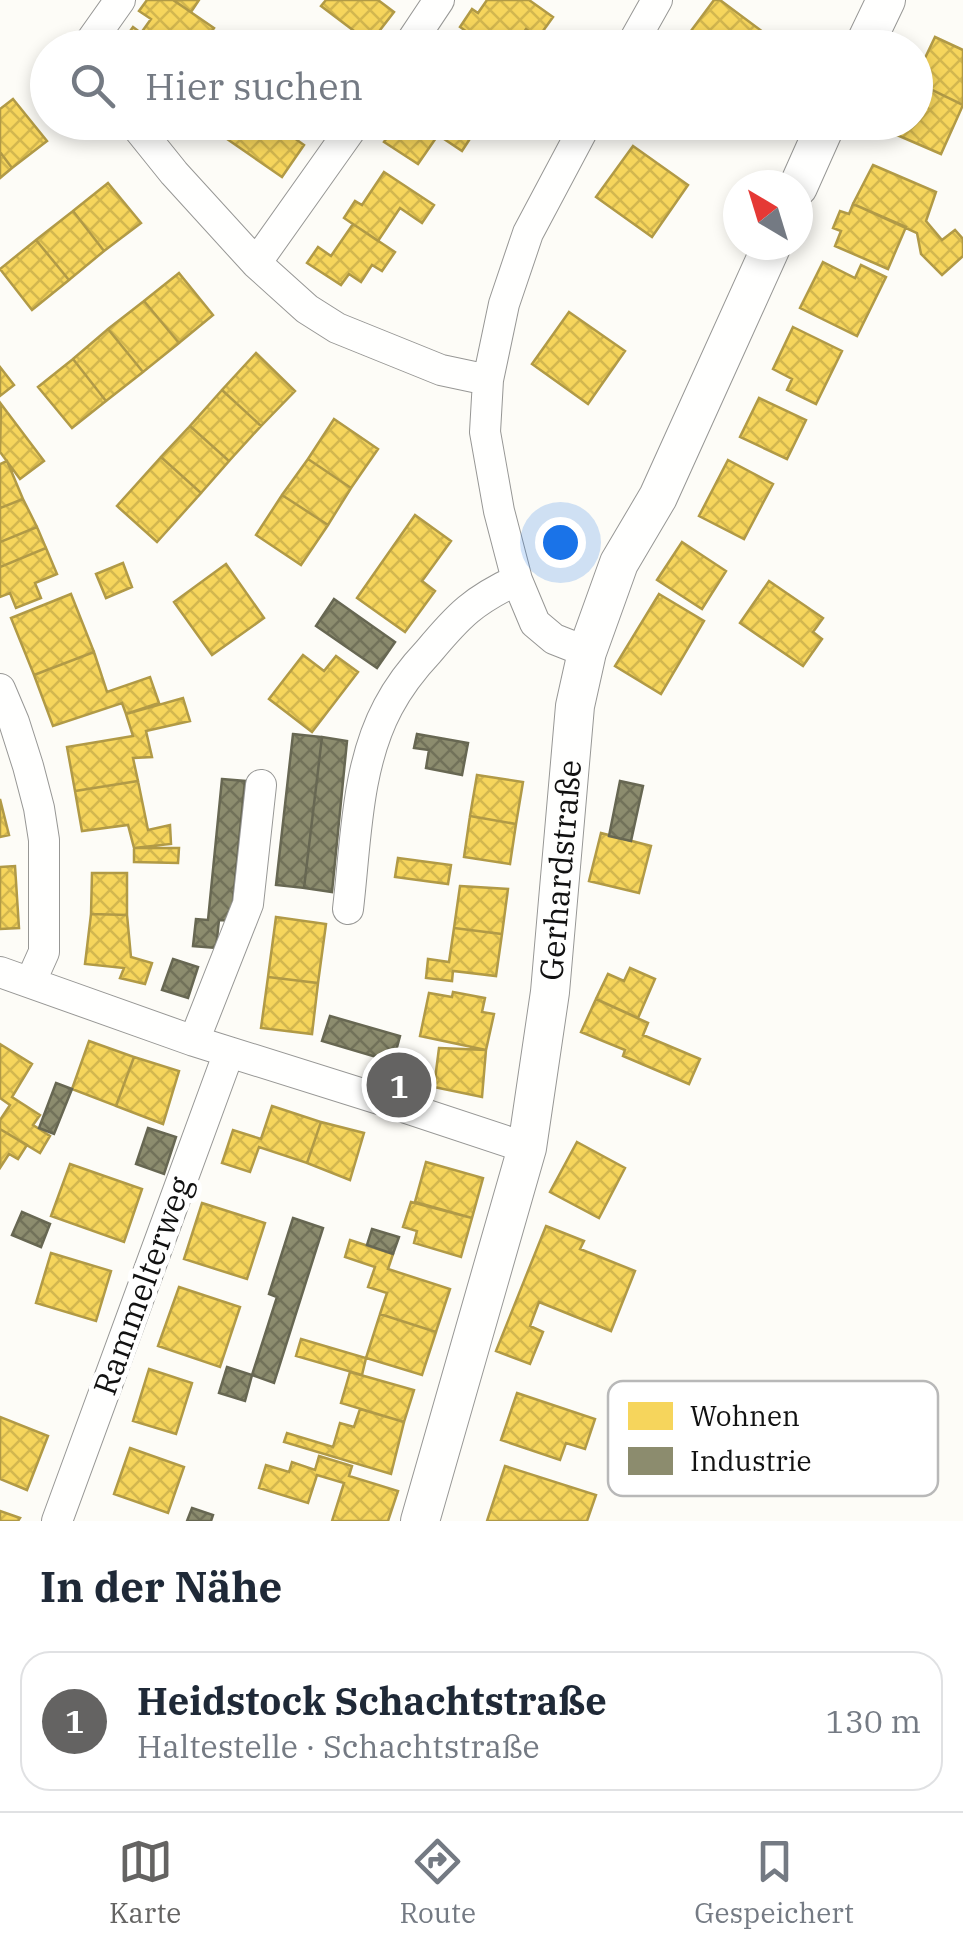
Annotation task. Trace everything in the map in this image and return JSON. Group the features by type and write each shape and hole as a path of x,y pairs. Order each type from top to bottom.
{"street":[{"path":"99,30 120,0"},
{"path":"419,30 439,0"},
{"path":"640,30 656,0"},
{"path":"871,30 886,0"},
{"path":"147,140 256,263 307,310 337,328 441,370 488,380"},
{"path":"256,263 343,140"},
{"path":"577,140 528,233 504,304 488,380 485,432 499,511 518,580 535,623 554,639 587,652"},
{"path":"806,170 819,140"},
{"name":"Gerhardstraße","path":"420,1521 527,1148 550,992 575,706 587,652 619,563 658,498 765,260"},
{"path":"348,909 363,782 387,709 407,676 460,614 489,593 518,580"},
{"path":"0,689 28,766 44,840 44,952 31,981"},
{"path":"194,1040 248,904 261,785"},
{"path":"0,972 229,1052 527,1148"},
{"name":"Rammelterweg","path":"58,1521 229,1052"}],"building: Wohnen":[{"path":"147,0 173,0 214,28 143,30 151,19 139,11"},
{"path":"173,0 199,0 191,12"},
{"path":"326,0 378,0 394,12 380,30 353,30 321,6"},
{"path":"487,0 529,0 553,17 544,30 460,27 472,9 478,13"},
{"path":"714,0 720,0 760,30 692,30"},
{"path":"935,37 963,50 963,105 933,90"},
{"path":"933,90 963,105 941,154 909,140 933,140"},
{"path":"13,99 30,120 30,140 47,141 12,168 0,152 0,109"},
{"path":"228,140 297,140 304,145 282,177"},
{"path":"385,140 435,140 418,164"},
{"path":"446,140 469,140 462,151"},
{"path":"633,146 688,185 652,237 596,197"},
{"path":"0,152 12,168 0,178"},
{"path":"873,165 936,192 926,221 942,240 955,230 963,239 963,256 942,275 921,254 917,233 853,204"},
{"path":"384,172 434,205 422,223 400,208 378,241 344,218 355,201 362,205"},
{"path":"108,183 141,223 104,251 73,211"},
{"path":"853,204 906,227 888,269 835,246 841,231 833,228 840,211 849,214"},
{"path":"73,211 104,251 69,280 36,240"},
{"path":"353,224 395,252 382,271 372,265 361,282 349,274 341,285 307,263 318,247 331,256"},
{"path":"36,240 69,280 32,310 0,269"},
{"path":"823,262 855,278 861,265 886,277 857,336 800,308"},
{"path":"179,273 213,315 179,343 144,301"},
{"path":"144,301 179,343 143,372 108,329"},
{"path":"569,312 625,351 588,404 532,364"},
{"path":"793,327 842,351 816,404 787,390 792,379 773,369"},
{"path":"108,329 143,372 106,401 73,359"},
{"path":"256,353 295,391 261,426 222,390"},
{"path":"73,359 106,401 72,428 38,387"},
{"path":"0,367 14,385 0,396"},
{"path":"222,390 261,426 229,461 190,426"},
{"path":"759,398 806,420 787,459 740,437"},
{"path":"1,404 44,461 20,479 0,452"},
{"path":"334,419 378,449 351,488 308,459"},
{"path":"190,426 229,461 201,493 161,457"},
{"path":"161,457 201,493 157,542 117,506"},
{"path":"308,459 351,488 328,525 282,495"},
{"path":"728,460 773,484 744,539 699,516"},
{"path":"7,461 23,499 0,508 0,464"},
{"path":"282,495 328,525 301,565 256,535"},
{"path":"23,499 37,527 0,542 0,508"},
{"path":"415,515 451,541 422,581 435,591 405,632 357,598"},
{"path":"37,527 46,548 0,567 0,542"},
{"path":"682,542 726,571 702,609 657,580"},
{"path":"46,548 57,574 35,583 41,598 16,608 10,593 0,597 0,567"},
{"path":"123,563 132,587 106,598 96,574"},
{"path":"226,564 264,618 212,655 174,602"},
{"path":"769,581 823,618 813,632 822,639 803,666 740,623"},
{"path":"71,594 94,652 34,675 11,618"},
{"path":"659,594 704,621 661,694 615,666"},
{"path":"94,652 107,692 150,677 159,703 126,714 122,703 53,726 34,675"},
{"path":"303,655 324,671 336,656 358,672 312,732 269,699"},
{"path":"183,698 190,721 146,731 152,757 133,758 138,781 75,791 67,747 133,736 126,714"},
{"path":"477,775 523,782 516,824 470,816"},
{"path":"138,781 148,830 170,825 171,844 134,848 128,825 82,831 75,791"},
{"path":"0,799 9,835 0,837"},
{"path":"470,816 516,824 510,864 464,857"},
{"path":"601,833 651,846 639,893 589,881"},
{"path":"134,848 179,848 178,863 134,862"},
{"path":"398,858 451,865 448,884 395,877"},
{"path":"15,866 19,928 0,929 0,867"},
{"path":"92,873 127,873 127,915 91,914"},
{"path":"460,886 508,889 502,934 454,928"},
{"path":"91,914 127,915 131,957 152,963 145,984 120,978 124,968 85,964"},
{"path":"276,917 326,924 318,983 268,977"},
{"path":"454,928 502,934 496,976 453,971 452,981 426,978 428,959 449,962"},
{"path":"630,968 655,979 638,1018 596,999 608,974 624,981"},
{"path":"268,977 318,983 312,1034 261,1028"},
{"path":"453,992 485,998 482,1012 494,1014 486,1050 420,1036 429,993 452,997"},
{"path":"596,999 648,1023 643,1035 700,1059 689,1084 623,1056 625,1050 581,1032"},
{"path":"89,1041 134,1057 116,1106 72,1089"},
{"path":"0,1044 32,1064 12,1097 40,1115 33,1125 50,1136 40,1153 0,1129 0,1120 10,1105 0,1098"},
{"path":"439,1048 486,1050 482,1097 434,1087"},
{"path":"134,1057 179,1071 163,1124 116,1106"},
{"path":"272,1106 321,1122 307,1163 259,1147 250,1172 222,1163 233,1130 261,1139"},
{"path":"321,1122 364,1133 350,1180 307,1163"},
{"path":"0,1129 27,1145 18,1159 9,1154 0,1168"},
{"path":"577,1142 625,1168 599,1218 550,1192"},
{"path":"426,1162 483,1178 472,1218 415,1202"},
{"path":"70,1164 142,1189 124,1242 51,1216"},
{"path":"411,1202 472,1218 461,1257 414,1243 417,1231 403,1227"},
{"path":"202,1203 265,1223 247,1279 184,1259"},
{"path":"546,1226 584,1241 580,1249 635,1271 611,1331 539,1302 530,1326 543,1332 530,1364 496,1351"},
{"path":"350,1240 393,1254 388,1269 450,1289 436,1332 380,1314 387,1293 368,1287 375,1267 345,1257"},
{"path":"51,1253 111,1271 96,1321 36,1303"},
{"path":"179,1287 240,1307 220,1367 158,1346"},
{"path":"380,1314 436,1332 422,1375 366,1358"},
{"path":"301,1339 366,1358 362,1375 296,1356"},
{"path":"149,1369 192,1383 176,1434 133,1421"},
{"path":"350,1372 414,1390 404,1422 341,1403"},
{"path":"517,1393 595,1419 585,1449 566,1443 560,1460 501,1440"},
{"path":"360,1409 404,1422 391,1474 284,1442 287,1433 333,1447 340,1423 354,1427"},
{"path":"0,1417 48,1436 27,1490 0,1479"},
{"path":"130,1448 184,1467 168,1513 114,1494"},
{"path":"319,1456 352,1466 349,1476 398,1491 388,1521 332,1521 344,1483 317,1475 308,1503 259,1488 266,1465 289,1472 292,1462 315,1470"},
{"path":"505,1466 596,1495 587,1521 487,1521"},
{"path":"0,1511 20,1518 0,1521"}],"building: Industrie":[{"path":"334,599 395,642 377,668 316,626"},
{"path":"293,734 322,737 304,888 276,885"},
{"path":"417,734 468,743 462,775 426,768 429,750 414,748"},
{"path":"322,737 347,741 332,892 304,888"},
{"path":"222,779 245,781 231,921 219,920 216,948 193,946 196,919 208,920"},
{"path":"620,781 643,786 631,841 609,836"},
{"path":"173,959 198,967 188,998 162,990"},
{"path":"330,1016 400,1036 393,1062 322,1041"},
{"path":"56,1083 72,1089 54,1134 39,1128"},
{"path":"148,1128 176,1137 164,1174 136,1164"},
{"path":"22,1212 50,1224 41,1247 12,1235"},
{"path":"293,1218 323,1228 274,1383 252,1375 277,1297 269,1294"},
{"path":"372,1229 399,1237 393,1254 367,1245"},
{"path":"227,1367 252,1375 245,1401 219,1393"},
{"path":"192,1508 213,1515 211,1521 187,1521"}],"place":[{"name":"Heidstock Schachtstraße","path":"399,1085"}]}
